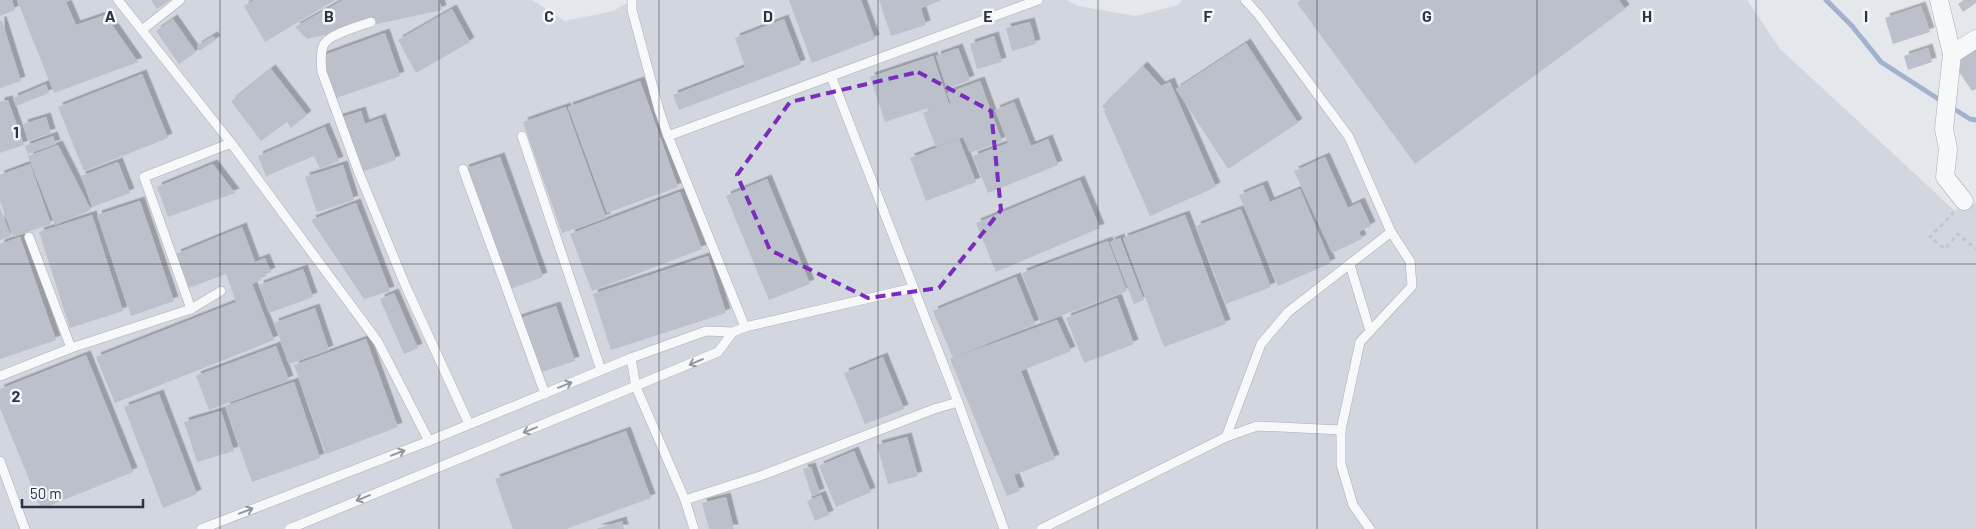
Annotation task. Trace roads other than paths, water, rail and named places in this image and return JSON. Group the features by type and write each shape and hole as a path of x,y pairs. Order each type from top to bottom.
{"street":[{"path":"1939,0 1952,54 1944,129 1948,149 1945,177 1964,202"},
{"path":"1952,54 1976,39"}],"lane":[{"path":"118,0 231,142 378,342 429,441"},
{"path":"142,30 180,0"},
{"path":"632,0 632,10 659,110 668,136 745,326"},
{"path":"668,136 1038,0"},
{"path":"1245,0 1258,14 1349,137 1391,232 1410,261 1412,286 1360,342 1341,430 1341,464 1353,505 1370,529"},
{"path":"371,22 330,38 324,44 321,57 322,72 359,173 399,269 469,424"},
{"path":"832,76 958,402 1004,529"},
{"path":"522,136 601,370"},
{"path":"190,309 144,176 231,142"},
{"path":"463,169 545,394"},
{"path":"1226,438 1261,344 1288,312 1391,232"},
{"path":"29,237 71,348"},
{"path":"1350,265 1370,331"},
{"path":"201,529 429,441 631,358 706,331 732,332 745,326 914,288"},
{"path":"0,376 71,348 190,309 221,291"},
{"path":"289,529 718,352 732,332"},
{"path":"631,358 636,387 685,500 694,529"},
{"path":"685,500 772,471 934,409 958,402"},
{"path":"1041,529 1226,438 1257,426 1341,430"},
{"path":"0,461 25,529"}],"waterway":[{"path":"1826,0 1852,26 1881,62 1943,102"},
{"path":"1951,107 1970,119 1976,120"}]}
